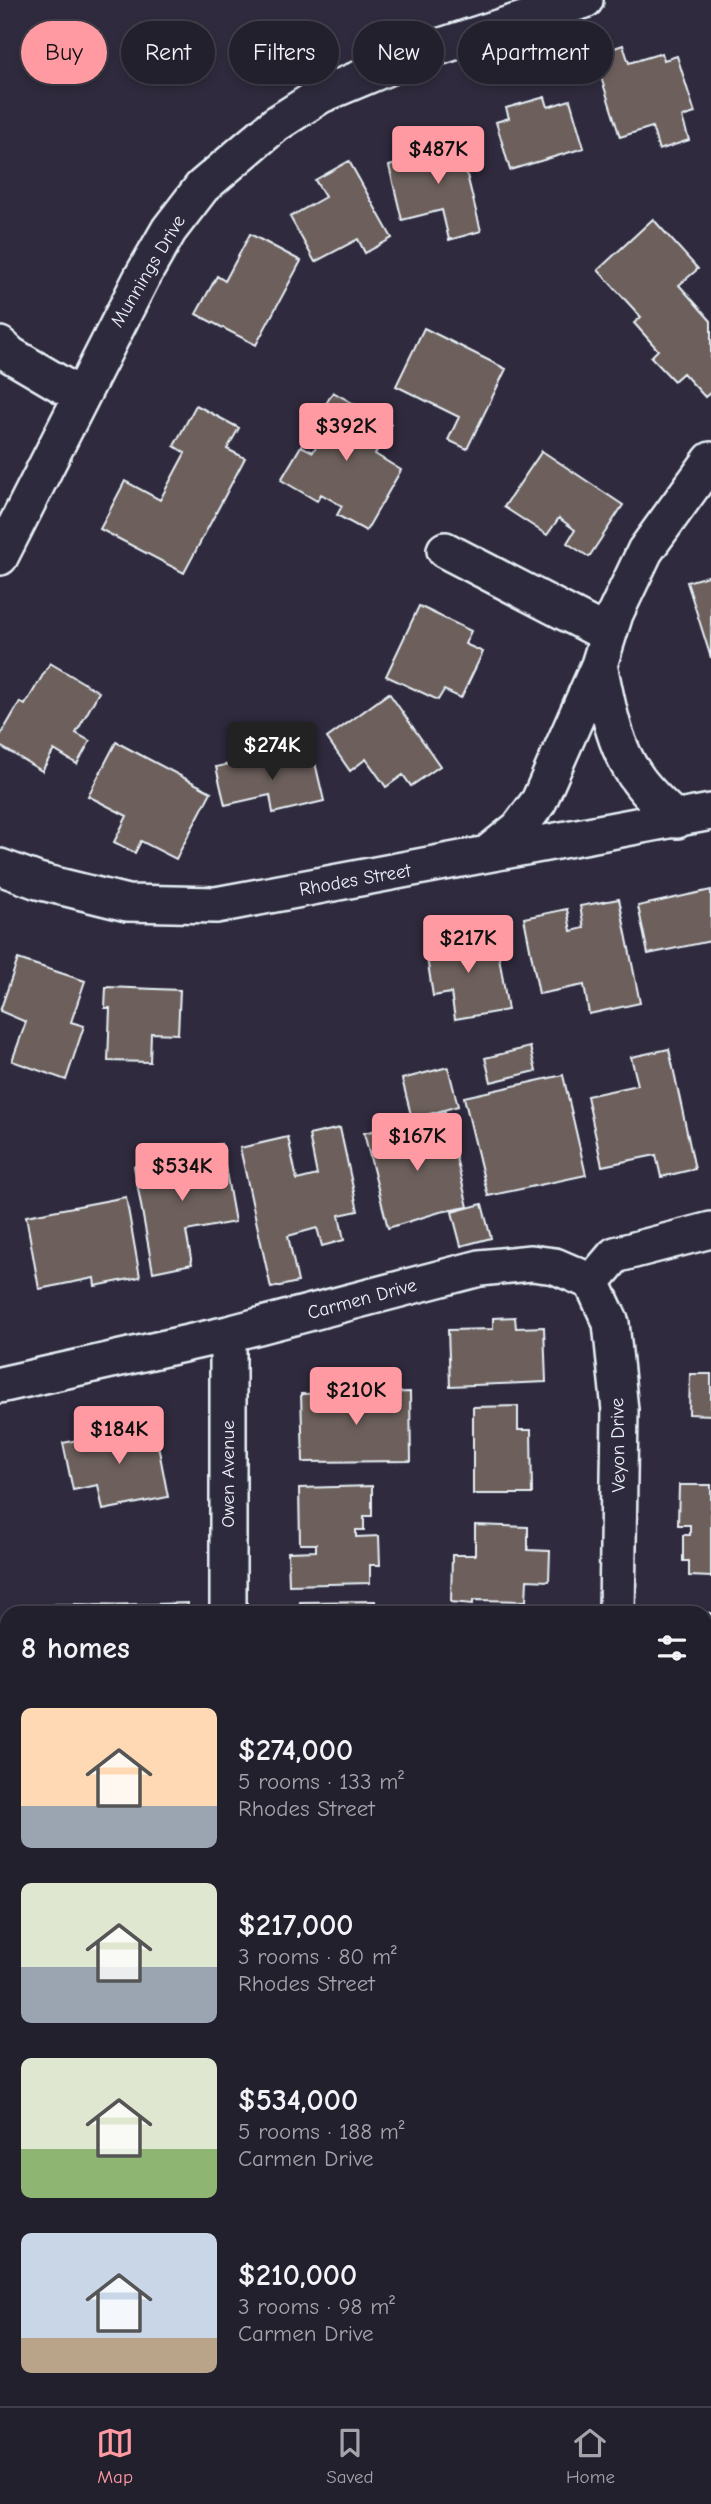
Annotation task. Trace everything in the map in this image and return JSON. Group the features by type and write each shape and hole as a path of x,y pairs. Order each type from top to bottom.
{"street":[{"name":"Munnings Drive","path":"0,557 79,396 169,230 202,187 258,138 321,95 426,51 585,0"},
{"path":"0,345 10,355 79,396"},
{"path":"482,857 513,835 539,801 645,551 711,460"},
{"path":"445,550 603,649"},
{"path":"603,649 608,709 626,762 647,790 677,820"},
{"name":"Rhodes Street","path":"0,867 38,881 127,902 216,905 711,812"},
{"path":"592,1282 615,1255 711,1230"},
{"name":"Carmen Drive","path":"0,1385 228,1334 480,1268 531,1263 555,1266 592,1282"},
{"name":"Veyon Drive","path":"592,1282 611,1323 620,1410 617,1606"},
{"name":"Owen Avenue","path":"228,1334 228,1606"}],"building":[{"path":"623,45 629,63 662,53 664,60 677,56 695,113 682,117 689,140 659,150 652,127 620,137 603,84 613,84 613,48"},
{"path":"545,97 548,107 570,100 584,148 510,170 496,122 509,118 506,108"},
{"path":"456,131 481,231 449,240 442,210 402,220 389,166 426,156 422,139"},
{"path":"349,161 392,238 365,253 358,239 315,262 290,217 325,197 315,180"},
{"path":"653,219 698,269 679,285 711,321 711,392 705,397 683,373 674,381 651,357 658,350 634,323 641,317 598,270"},
{"path":"250,234 301,261 256,345 196,314 217,276 225,281"},
{"path":"424,328 506,369 467,449 448,440 459,417 396,386"},
{"path":"333,392 391,425 375,454 401,470 366,531 337,515 342,506 321,494 317,501 281,480 301,446 313,452 328,425 317,419"},
{"path":"196,405 239,428 227,449 245,458 184,573 100,529 125,481 160,500 185,453 174,446"},
{"path":"542,451 623,505 589,557 567,543 575,530 559,518 547,535 504,507"},
{"path":"711,575 711,658 687,582"},
{"path":"419,606 471,631 465,644 483,652 461,698 444,690 438,700 386,676"},
{"path":"50,663 99,692 76,733 90,741 77,764 54,750 42,771 0,746 0,736 20,702 25,705"},
{"path":"389,693 440,766 411,786 403,775 386,787 366,759 350,771 327,738"},
{"path":"116,742 211,792 176,859 141,841 135,853 114,842 127,816 88,796"},
{"path":"313,754 324,801 273,813 270,795 225,805 216,767 270,755 272,764"},
{"path":"711,890 711,941 648,954 638,906"},
{"path":"619,899 640,1003 589,1014 584,985 539,994 524,918 567,909 571,931 584,928 580,906"},
{"path":"495,933 508,1010 455,1019 451,993 433,996 425,945"},
{"path":"18,959 85,981 71,1022 84,1026 66,1080 12,1061 26,1022 0,1011"},
{"path":"106,987 180,990 178,1034 151,1033 150,1062 108,1061 110,1008 105,1008"},
{"path":"530,1047 536,1071 491,1082 485,1058"},
{"path":"669,1049 695,1169 661,1177 656,1155 602,1166 587,1096 638,1085 631,1057"},
{"path":"448,1067 458,1106 412,1119 402,1079"},
{"path":"563,1075 586,1175 488,1196 464,1097"},
{"path":"445,1112 468,1207 440,1212 388,1228 364,1133 393,1126 400,1155 428,1148 420,1119"},
{"path":"340,1128 358,1211 339,1215 344,1240 322,1246 317,1228 288,1236 298,1282 271,1288 240,1148 288,1137 297,1180 317,1175 309,1135"},
{"path":"221,1144 235,1222 186,1231 192,1264 153,1272 134,1166 195,1154 194,1149"},
{"path":"126,1197 140,1277 95,1286 94,1278 39,1289 26,1216"},
{"path":"482,1204 491,1238 461,1246 452,1212"},
{"path":"515,1317 516,1328 544,1327 546,1382 450,1386 448,1330 493,1329 493,1318"},
{"path":"690,1374 711,1374 711,1415 689,1414"},
{"path":"410,1392 411,1461 303,1462 301,1394"},
{"path":"518,1406 518,1430 531,1430 532,1494 473,1494 473,1407"},
{"path":"154,1424 168,1497 103,1510 98,1485 73,1490 63,1443"},
{"path":"679,1485 711,1485 711,1577 689,1576 689,1561 683,1561 683,1535 690,1535 690,1525 678,1525"},
{"path":"372,1486 372,1516 364,1516 364,1530 356,1530 356,1537 379,1536 380,1565 370,1565 370,1583 289,1585 288,1552 316,1551 316,1544 300,1544 299,1488"},
{"path":"475,1525 528,1527 528,1550 550,1551 549,1581 527,1580 526,1601 473,1600 473,1604 451,1602 452,1555 475,1555"},
{"path":"375,1601 375,1606 300,1606 300,1602"},
{"path":"188,1603 188,1606 119,1605"},
{"path":"55,1604 174,1605 174,1606"}]}
